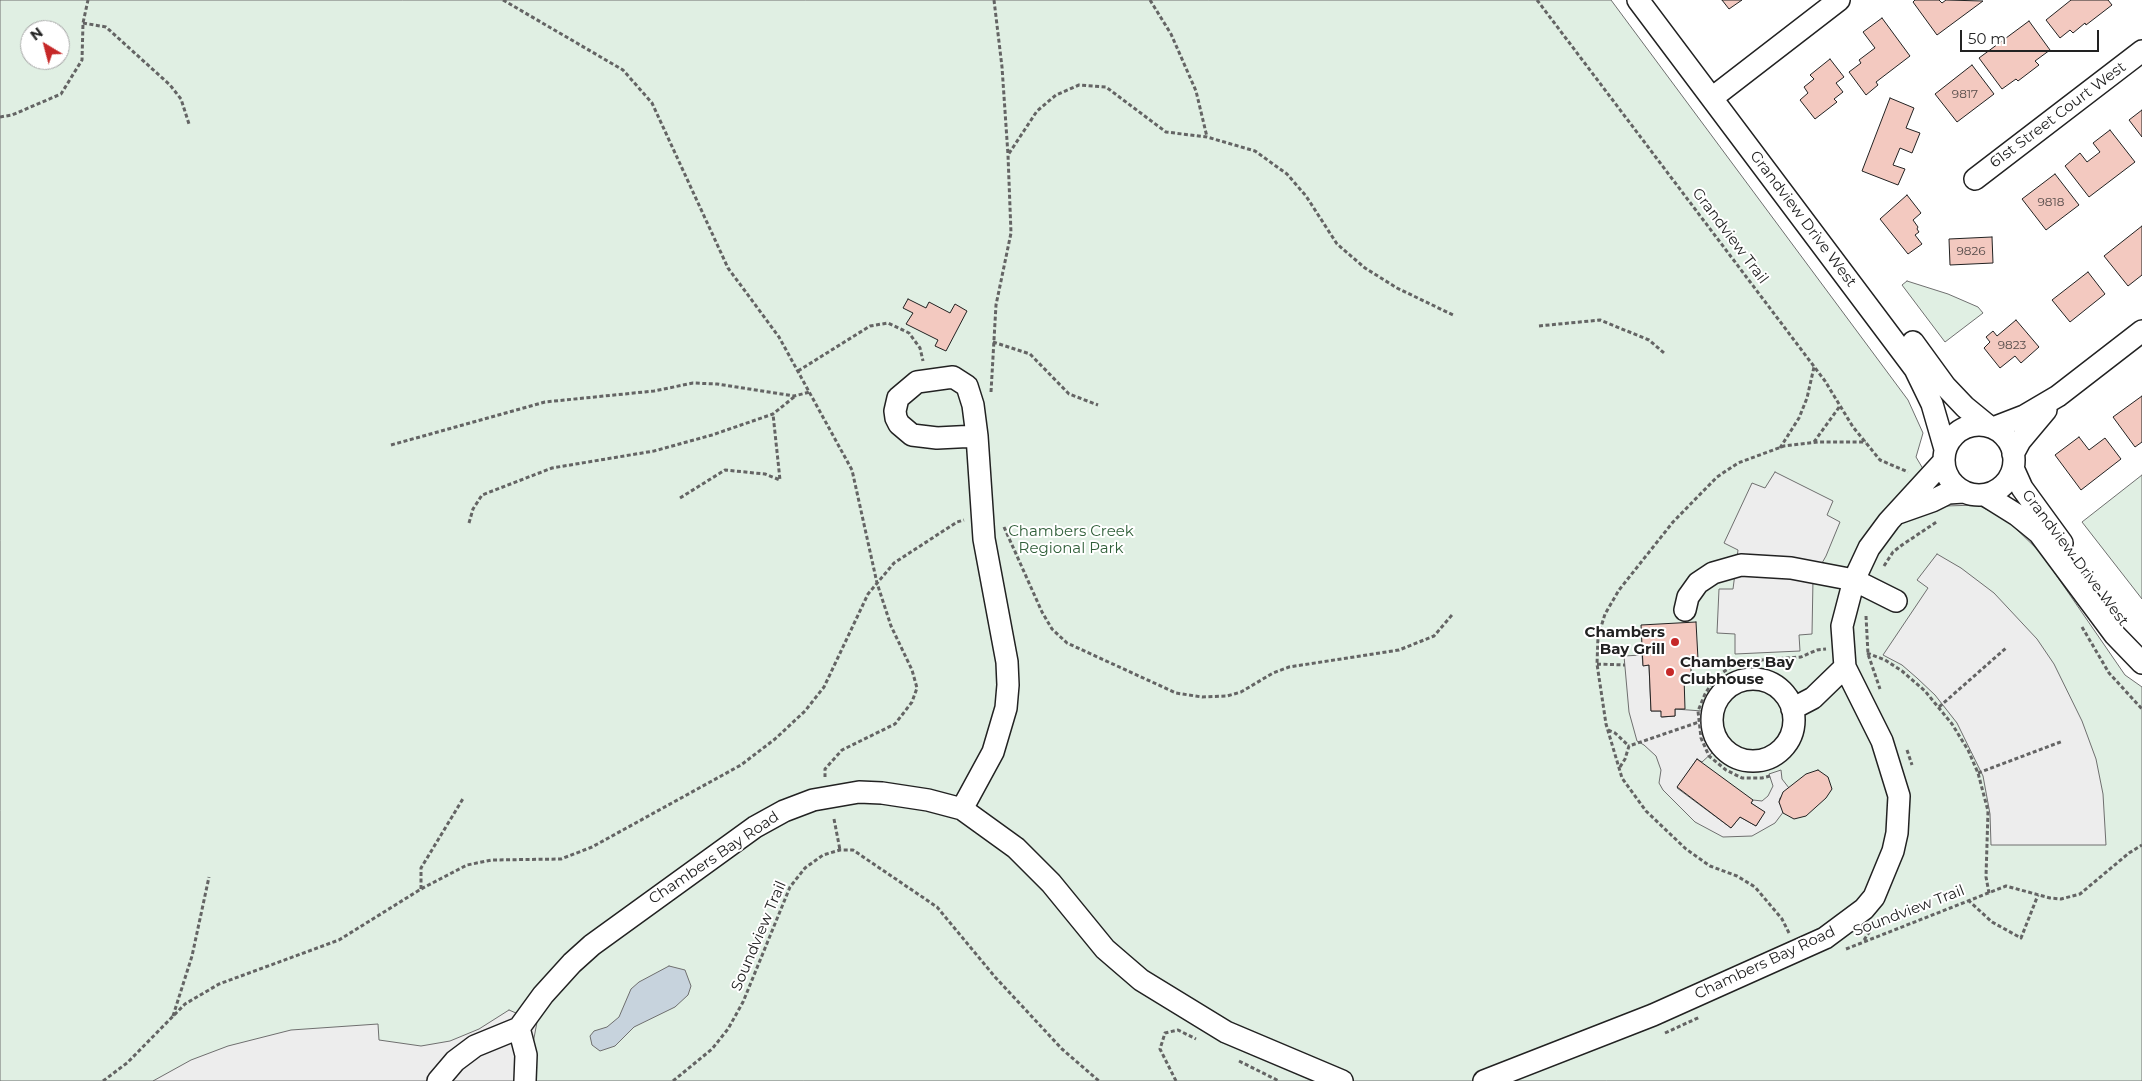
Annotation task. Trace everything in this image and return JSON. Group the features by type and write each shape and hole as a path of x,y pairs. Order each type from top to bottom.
{"street":[{"name":"Grandview Drive West","path":"1638,0 1717,94 1945,386 1990,426"},
{"name":"Grandview Drive West","path":"1655,0 1717,94 1915,369 1938,421 1944,455"},
{"path":"1717,94 1839,0"},
{"name":"61st Street Court West","path":"1975,179 2142,51"},
{"path":"1964,492 1952,483 1944,469 1944,455 1950,439 1962,429 1973,425 1990,426 2024,416 2058,396 2142,331"},
{"path":"962,809 993,752 1006,708 1007,662 987,567 982,515 977,436 974,406 967,386 953,377 928,379 910,385 898,398 895,411 899,424 912,435 921,437 977,436"},
{"path":"1898,513 1932,502 1948,493 1964,492 1985,495 1995,491 2006,482 2026,433 2058,396"},
{"path":"1990,426 2006,437 2013,461"},
{"name":"Chambers Bay Road","path":"1484,1081 1653,1015 1825,938 1869,903 1881,883 1893,851 1897,833 1899,796 1882,741 1844,657 1842,626 1863,584 1869,548 1944,455"},
{"name":"Grandview Drive West","path":"2013,461 2022,488 2142,645"},
{"name":"Grandview Drive West","path":"1985,495 2017,515 2039,533 2115,636 2142,663"},
{"path":"1685,610 1688,597 1698,583 1713,573 1741,565 1792,568 1863,584 1896,601"},
{"path":"1792,709 1813,698 1844,657"},
{"name":"Chambers Bay Road","path":"519,1028 543,995 572,963 592,945 727,846 784,811 813,800 859,792 882,793 928,800 962,809 1016,848 1051,883 1105,949 1141,980 1226,1032 1342,1081"},
{"path":"438,1081 455,1061 475,1046 519,1028 526,1055 525,1081"}],"path":[{"path":"0,117 12,115 61,94 82,60 84,23 88,0"},
{"path":"504,0 623,70 652,103 728,268 770,322 852,470 877,583 891,626 912,670 917,688 912,702 894,724 842,750 825,769 825,777"},
{"path":"990,401 996,305 1011,233 1002,67 994,0"},
{"path":"1150,0 1171,34 1196,90 1207,137"},
{"name":"Grandview Trail","path":"1537,0 1814,366 1840,406 1880,460 1914,474"},
{"path":"84,23 106,27 170,85 181,99 189,124"},
{"path":"1008,155 1037,111 1056,96 1079,86 1106,88 1166,132 1207,137 1255,151 1287,174 1306,196 1337,244 1365,268 1397,288 1453,315"},
{"path":"1538,326 1600,320 1649,340 1664,353"},
{"path":"798,371 870,326 888,323 908,333 920,348 928,379"},
{"path":"993,342 1030,354 1069,394 1098,405"},
{"path":"1779,448 1799,418 1807,398 1814,366"},
{"path":"391,445 545,402 654,392 693,383 717,384 794,396 810,392"},
{"path":"469,523 473,509 482,495 552,468 654,451 712,435 773,414 794,396"},
{"path":"1814,442 1840,406"},
{"path":"680,498 725,470 766,474 780,480 773,414"},
{"path":"1793,940 1782,920 1755,887 1737,876 1710,866 1686,849 1646,811 1622,778 1607,730 1597,664 1598,637 1605,614 1619,590 1673,522 1717,476 1738,463 1779,448 1814,442 1866,442"},
{"path":"103,1081 127,1063 186,1004 219,984 340,940 421,890 467,865 492,860 561,859 592,847 741,765 781,734 805,711 824,687 868,594 894,563 957,522 998,512 1042,612 1052,629 1067,644 1176,692 1202,696 1227,696 1241,692 1273,673 1289,667 1399,650 1434,636 1452,615"},
{"path":"1863,584 1893,552 1943,518"},
{"path":"2080,622 2109,674 2142,710"},
{"path":"1939,707 2006,648"},
{"path":"1770,776 1742,778 1726,770 1709,756 1701,738 1698,711 1714,678 1730,668 1749,661 1801,657 1820,649 1844,657 1885,660 1902,671 1939,707 1968,750 1978,774 1988,811 1986,877 1988,893"},
{"path":"1597,664 1625,665"},
{"path":"1629,746 1699,722"},
{"path":"1607,730 1615,733 1629,746"},
{"path":"1978,774 2063,741"},
{"path":"1619,768 1626,759 1629,746"},
{"path":"421,890 421,868 464,797"},
{"path":"834,819 840,850 852,850 937,907 995,977 1062,1048 1099,1081"},
{"name":"Soundview Trail","path":"1839,952 2006,886 2061,898 2080,894 2123,857 2142,845"},
{"name":"Soundview Trail","path":"673,1081 712,1049 728,1029 743,1002 790,887 805,868 823,854 840,850"},
{"path":"173,1017 192,956 209,877"},
{"path":"1968,900 1992,922 2021,938 2038,894"},
{"path":"1659,1036 1704,1016"},
{"path":"1176,1081 1160,1049 1165,1034 1178,1030 1201,1042"},
{"path":"1233,1058 1279,1081"}],"green space":[{"name":"Chambers Creek Regional Park","path":"0,0 1611,0 1908,400 1923,433 1916,457 1945,506 1978,505 2007,520 2041,553 2125,675 2142,687 2142,1081 0,1081"},
{"path":"1907,281 1948,294 1978,307 1983,313 1945,342 1902,285"},
{"path":"2142,475 2142,599 2082,522"}],"shaded area":[{"path":"1775,472 1833,501 1827,515 1840,522 1826,556 1813,579 1812,634 1799,635 1800,651 1735,654 1735,634 1717,633 1719,589 1733,589 1738,550 1724,543 1752,483 1765,488"},
{"path":"1937,554 1961,568 1994,593 2037,639 2054,664 2082,721 2096,759 2103,794 2106,845 1991,845 1990,814 1983,776 1957,723 1935,695 1917,678 1902,665 1883,655 1928,588 1917,580"},
{"path":"1642,655 1643,665 1649,665 1651,711 1661,711 1662,717 1675,716 1675,709 1702,711 1705,741 1713,752 1702,762 1697,759 1677,788 1731,828 1740,817 1756,826 1764,812 1751,803 1753,800 1762,801 1768,796 1773,786 1769,774 1781,770 1782,779 1789,788 1780,798 1779,802 1784,811 1775,823 1752,836 1723,837 1695,822 1663,790 1659,783 1661,770 1656,756 1637,741 1629,712 1624,656"},
{"path":"669,966 685,970 691,986 688,995 675,1007 634,1027 615,1046 600,1051 592,1045 590,1036 594,1031 607,1027 619,1017 631,989 639,982"},
{"path":"509,1010 537,1022 531,1054 531,1081 153,1081 191,1060 228,1046 291,1030 378,1024 379,1040 421,1046 450,1041 479,1029"}],"building":[{"path":"1722,0 1742,0 1729,9"},
{"path":"1915,0 1939,0 1942,3 1946,0 1983,1 1937,35 1913,2"},
{"path":"2071,0 2108,0 2112,5 2086,25 2085,23 2073,33 2070,30 2060,38 2046,20"},
{"path":"1882,18 1910,56 1876,82 1878,85 1866,95 1849,72 1861,63 1859,60 1875,48 1863,32"},
{"path":"2029,21 2050,50 2035,61 2039,65 2018,81 2016,79 2002,89 1979,58"},
{"path":"1830,59 1844,77 1836,83 1843,92 1834,99 1837,102 1815,119 1800,100 1808,93 1804,87 1814,79 1810,75"},
{"path":"1972,65 1994,94 1957,122 1935,94"},
{"path":"1890,98 1914,108 1906,128 1920,133 1912,153 1900,148 1893,165 1905,169 1898,185 1862,171"},
{"path":"2142,110 2142,137 2129,120"},
{"path":"2110,130 2135,162 2089,197 2065,166 2080,153 2087,162 2100,152 2093,143"},
{"path":"2055,174 2079,205 2046,230 2022,199"},
{"path":"1907,195 1921,213 1913,220 1919,232 1915,235 1922,244 1908,254 1880,219"},
{"path":"2142,226 2142,275 2128,286 2104,256"},
{"path":"1992,237 1993,263 1950,265 1949,239"},
{"path":"2088,272 2105,294 2070,322 2052,300"},
{"path":"908,299 926,308 929,302 950,313 955,304 967,311 946,351 935,346 938,340 906,324 913,313 903,308"},
{"path":"2016,320 2039,347 2021,363 2015,356 2000,368 1984,348 1990,342 1986,337 1993,331 1997,336"},
{"path":"2142,396 2142,442 2135,447 2113,417"},
{"path":"2079,437 2089,450 2105,438 2121,459 2081,490 2055,455"},
{"name":"Chambers Bay Clubhouse","path":"1696,622 1698,659 1684,660 1684,667 1691,666 1691,677 1684,677 1685,709 1675,709 1675,716 1661,717 1661,711 1651,711 1649,665 1643,666 1641,625"},
{"path":"1697,759 1753,800 1751,803 1765,812 1756,826 1740,817 1731,828 1677,787"},
{"path":"1818,770 1828,777 1832,789 1826,798 1806,816 1794,819 1783,813 1779,802 1783,792 1806,774"}],"place":[{"name":"Chambers Bay Grill","path":"1675,642"},
{"name":"Chambers Bay Clubhouse","path":"1670,672"}]}
